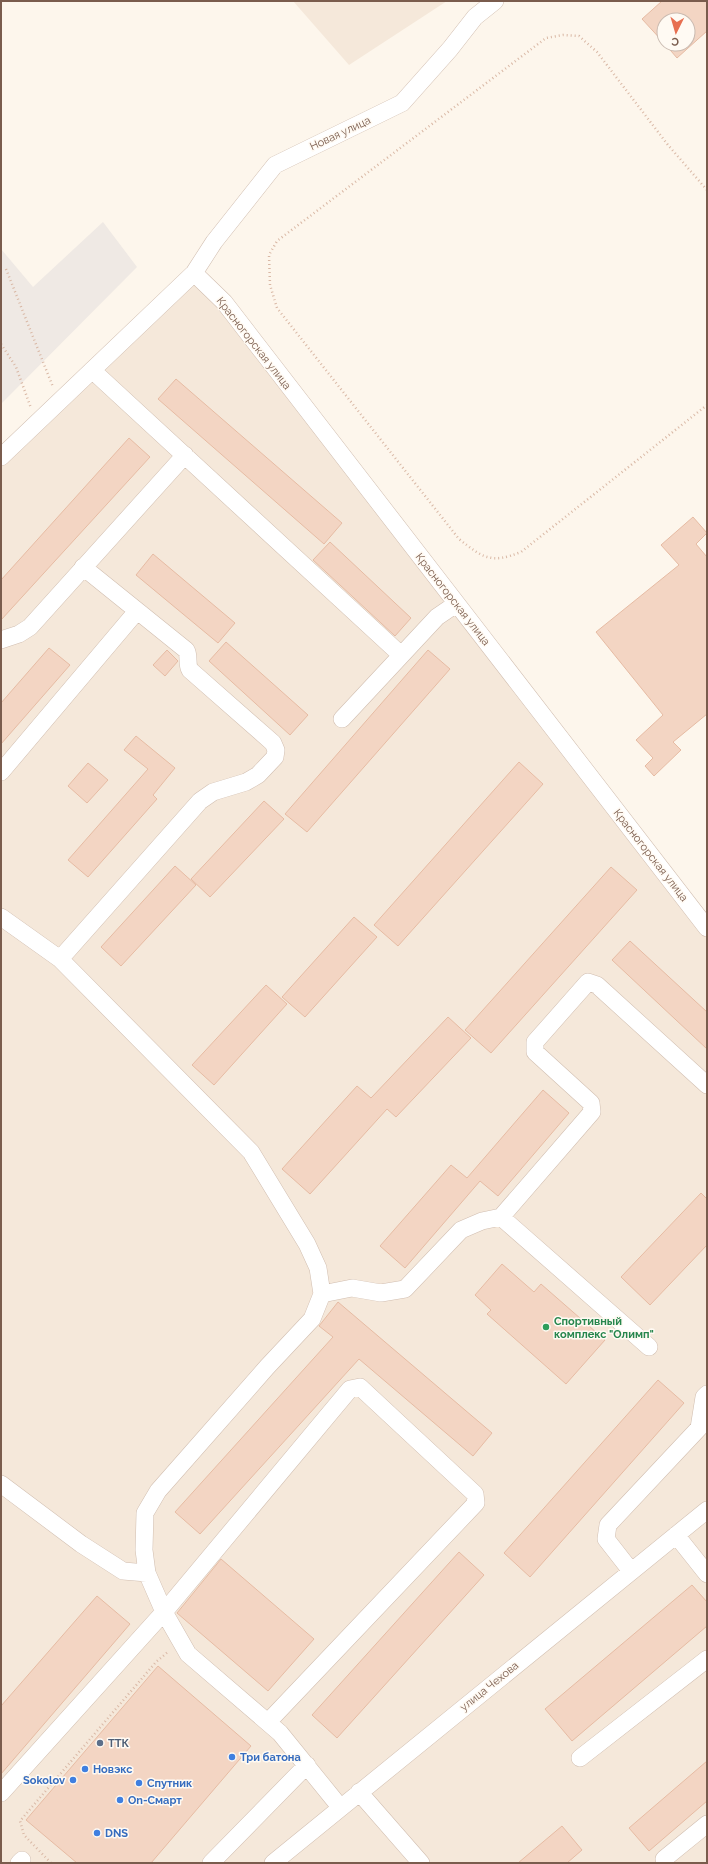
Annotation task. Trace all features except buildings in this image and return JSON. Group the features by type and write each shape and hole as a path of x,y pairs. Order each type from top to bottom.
{"street":[{"name":"Новая улица","path":"1,457 194,273 214,242 275,165 402,103 450,50 475,17 495,1"},
{"name":"Красногорская улица","path":"194,273 224,302 707,928"},
{"path":"92,370 401,655"},
{"path":"1,640 19,634 30,626 185,456"},
{"path":"60,959 205,796 253,779 275,757 276,750 273,743 190,670 187,666 188,654 186,650 83,567"},
{"path":"342,719 437,617 456,604"},
{"path":"1,772 137,611"},
{"path":"1,917 60,959 251,1152 307,1244 318,1268 322,1294 312,1319 267,1366 158,1491 145,1513 144,1550 147,1573 164,1612 188,1654 280,1732 340,1807"},
{"path":"322,1294 352,1288 381,1293 405,1289 461,1230 482,1221 501,1217 592,1112 592,1103 535,1052 535,1042 588,982 597,985 707,1085"},
{"path":"501,1217 649,1347"},
{"path":"1,1793 164,1612 350,1389 360,1387 475,1494 476,1503 268,1722"},
{"path":"631,1571 606,1539 608,1525 699,1428 704,1396 707,1394"},
{"path":"1,1484 81,1544 123,1571 147,1573"},
{"name":"улица Чехова","path":"273,1863 707,1510"},
{"path":"676,1535 707,1574"},
{"path":"580,1758 707,1659"},
{"path":"211,1863 307,1766"},
{"path":"359,1792 421,1863"},
{"path":"664,1859 707,1824"}],"path":[{"path":"707,190 668,145 597,52 579,36 563,35 546,38 539,43 277,241 269,255 270,285 277,308 459,539 489,559 507,558 521,552 707,405"},
{"path":"6,269 59,402"},
{"path":"1,344 16,367 36,423"},
{"path":"51,1863 24,1835 20,1821 156,1662 180,1640"}],"shaded area":[{"path":"293,1 447,1 349,65"},
{"path":"103,222 137,267 1,404 1,249 33,287"},
{"path":"194,273 707,928 707,1863 1,1863 1,457"}],"place":[{"name":"Спортивный комплекс \"Олимп\"","path":"546,1327"},
{"name":"ТТК","path":"100,1743"},
{"name":"Три батона","path":"232,1757"},
{"name":"Новэкс","path":"85,1769"},
{"name":"Sokolov","path":"73,1780"},
{"name":"Спутник","path":"139,1783"},
{"name":"On-Смарт","path":"120,1800"},
{"name":"DNS","path":"97,1833"}]}
